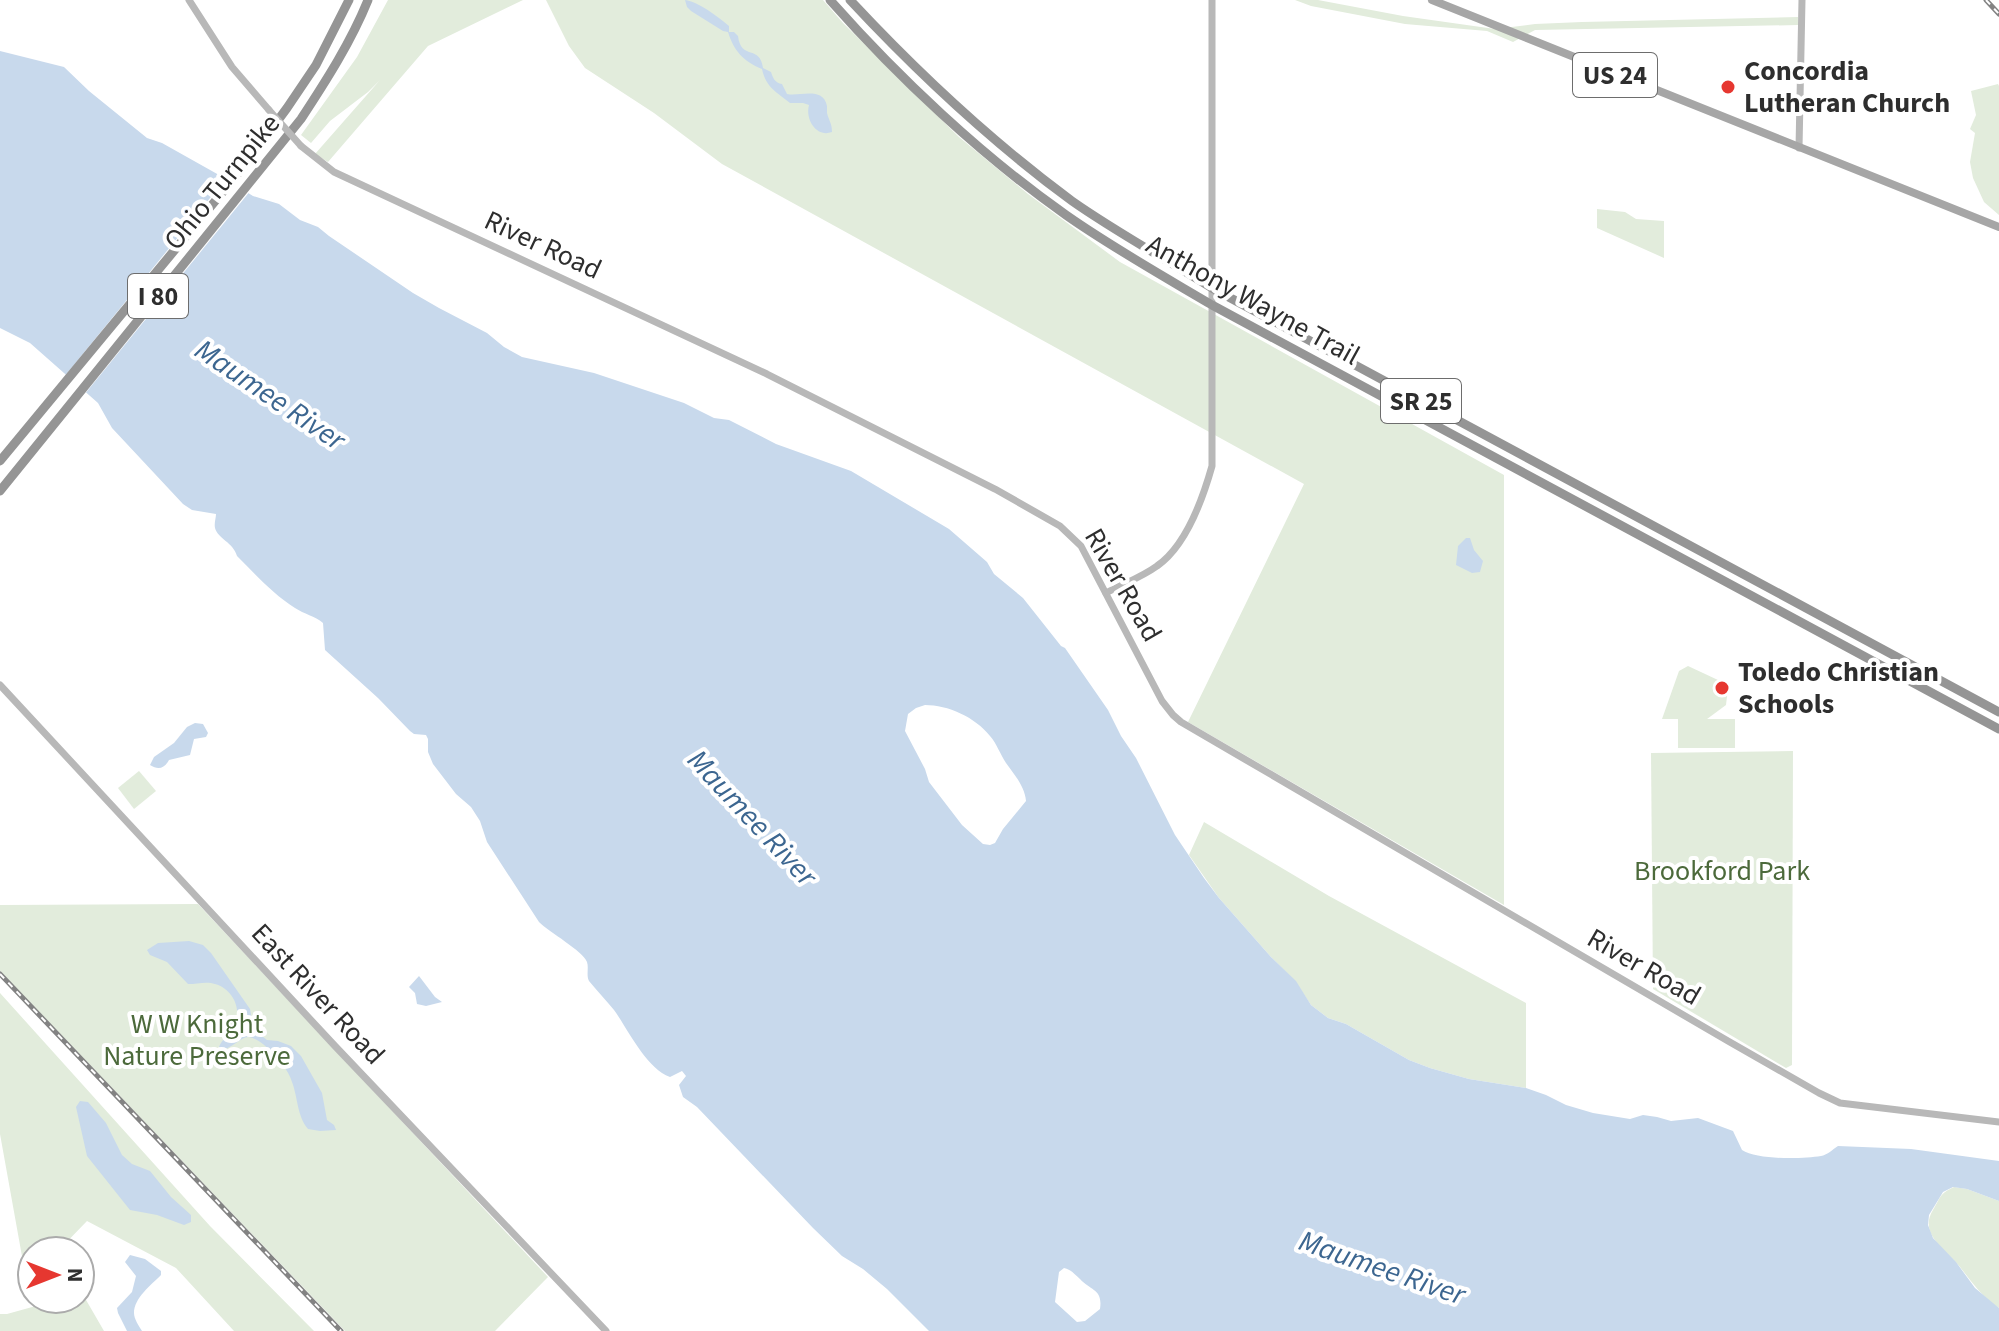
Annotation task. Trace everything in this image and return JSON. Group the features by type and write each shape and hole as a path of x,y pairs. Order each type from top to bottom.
{"highway":[{"name":"Ohio Turnpike","path":"0,461 245,165 316,65 349,0"},
{"name":"Ohio Turnpike","path":"0,491 301,119 332,72 368,0"},
{"name":"Anthony Wayne Trail","path":"830,0 926,98 997,162 1065,215 1126,254 1212,305 1999,728"},
{"name":"Anthony Wayne Trail","path":"850,0 974,122 1061,192 1212,288 1999,712"},
{"path":"1126,254 1198,288 1212,288"},
{"path":"1212,305 1227,303 1283,326"}],"main road":[{"name":"US 24","path":"1432,0 1999,227"}],"street":[{"name":"River Road","path":"189,0 232,67 301,146 334,172 755,368 995,489 1060,526 1081,546 1162,701 1190,729 1829,1099 1866,1107 1999,1122"},
{"path":"1106,593 1157,566 1180,542 1207,485 1212,466 1212,0"},
{"path":"1799,148 1802,0"},
{"name":"East River Road","path":"0,685 335,1046 606,1331"}],"green space":[{"path":"388,0 523,0 428,46 328,162 315,154 380,80 330,121 311,143 301,135 357,57"},
{"path":"546,0 823,0 959,137 1028,194 1120,262 1504,475 1504,905 1188,722 1304,484 722,164 654,113 585,68 569,46"},
{"path":"1295,0 1318,0 1495,29 1582,22 1798,17 1798,25 1535,30 1513,42 1487,31 1405,24 1311,6"},
{"path":"1998,84 1999,215 1984,202 1973,178 1970,162 1975,133 1970,129 1976,115 1971,91"},
{"path":"1597,209 1625,212 1636,219 1664,221 1664,258 1597,228"},
{"path":"1688,666 1728,688 1726,705 1707,719 1735,719 1735,748 1678,748 1678,719 1662,719 1679,671"},
{"name":"Brookford Park","path":"1793,751 1792,1065 1786,1068 1653,989 1651,753"},
{"path":"139,771 156,791 134,809 118,788"},
{"path":"1204,822 1329,896 1526,1003 1526,1088 1469,1079 1409,1060 1346,1024 1328,1018 1311,1005 1295,981 1219,898 1189,855"},
{"name":"W W Knight Nature Preserve","path":"198,904 548,1277 495,1331 345,1331 0,971 0,905"},
{"path":"0,993 210,1226 314,1331 234,1331 176,1268 87,1221 73,1235 18,1235 0,1134"},
{"path":"1954,1187 1999,1201 1999,1308 1987,1299 1931,1234 1929,1219 1933,1210 1943,1194"},
{"path":"16,1312 16,1315 95,1315 104,1331 0,1331 0,1314"}],"water":[{"path":"685,0 702,6 729,26 729,32 738,36 743,48 758,56 763,68 771,72 787,94 821,96 827,106 832,132 817,130 810,121 809,105 790,103 776,92 766,81 762,69 740,55 728,32 691,11"},
{"name":"Maumee River","path":"0,51 64,67 147,138 162,143 253,196 279,204 300,220 318,227 413,293 487,333 522,357 594,373 684,403 714,418 729,420 776,444 851,471 949,529 1023,598 1065,648 1108,710 1175,835 1204,878 1271,957 1296,981 1311,1005 1328,1018 1346,1024 1409,1060 1430,1068 1469,1079 1526,1088 1593,1113 1630,1119 1643,1115 1671,1121 1698,1118 1733,1131 1742,1150 1758,1156 1813,1157 1825,1155 1838,1146 1911,1149 1999,1161 1999,1201 1953,1187 1943,1192 1929,1215 1928,1225 1933,1238 1975,1288 1999,1308 1999,1331 929,1331 887,1289 842,1256 697,1107 683,1097 679,1085 686,1076 682,1071 670,1077 653,1066 614,1010 589,981 588,964 584,958 539,922 487,842 471,807 456,794 433,764 426,735 410,731 325,650 323,623 295,608 264,584 217,532 216,514 192,510 183,504 112,428 98,403 30,343 0,328","holes":["925,705 952,710 977,723 992,739 1021,786 1026,801 995,843 983,844 962,825 929,782 905,731 908,714","1064,1268 1100,1298 1100,1309 1085,1321 1077,1322 1055,1302 1059,1272"]},
{"path":"1470,538 1474,550 1483,561 1480,572 1472,573 1456,565 1458,546"},
{"path":"195,723 203,724 208,733 206,737 194,739 190,755 169,760 161,768 150,765 154,757"},
{"path":"189,941 203,945 211,953 250,1009 253,1026 258,1033 267,1040 291,1046 301,1056 322,1093 327,1120 336,1130 308,1129 288,1073 261,1042 246,1037 221,1050 220,1044 237,1020 234,1000 227,990 212,983 188,984 167,962 150,955 147,950 158,943"},
{"path":"419,976 442,1002 426,1006 417,1004 415,993 409,987"},
{"path":"80,1101 88,1102 106,1123 122,1155 132,1164 150,1171 191,1215 191,1222 184,1225 157,1215 130,1210 87,1156 76,1107"},
{"path":"130,1255 145,1259 161,1271 135,1307 135,1318 142,1331 127,1331 117,1308 132,1292 136,1276 125,1262"}],"pier":[{"path":"228,176 251,190 84,395 64,377"}],"railway":[{"path":"1986,0 1999,14"},
{"path":"0,974 341,1331"}],"place":[{"name":"Concordia Lutheran Church","path":"1728,87"},
{"name":"Toledo Christian Schools","path":"1722,688"}]}
